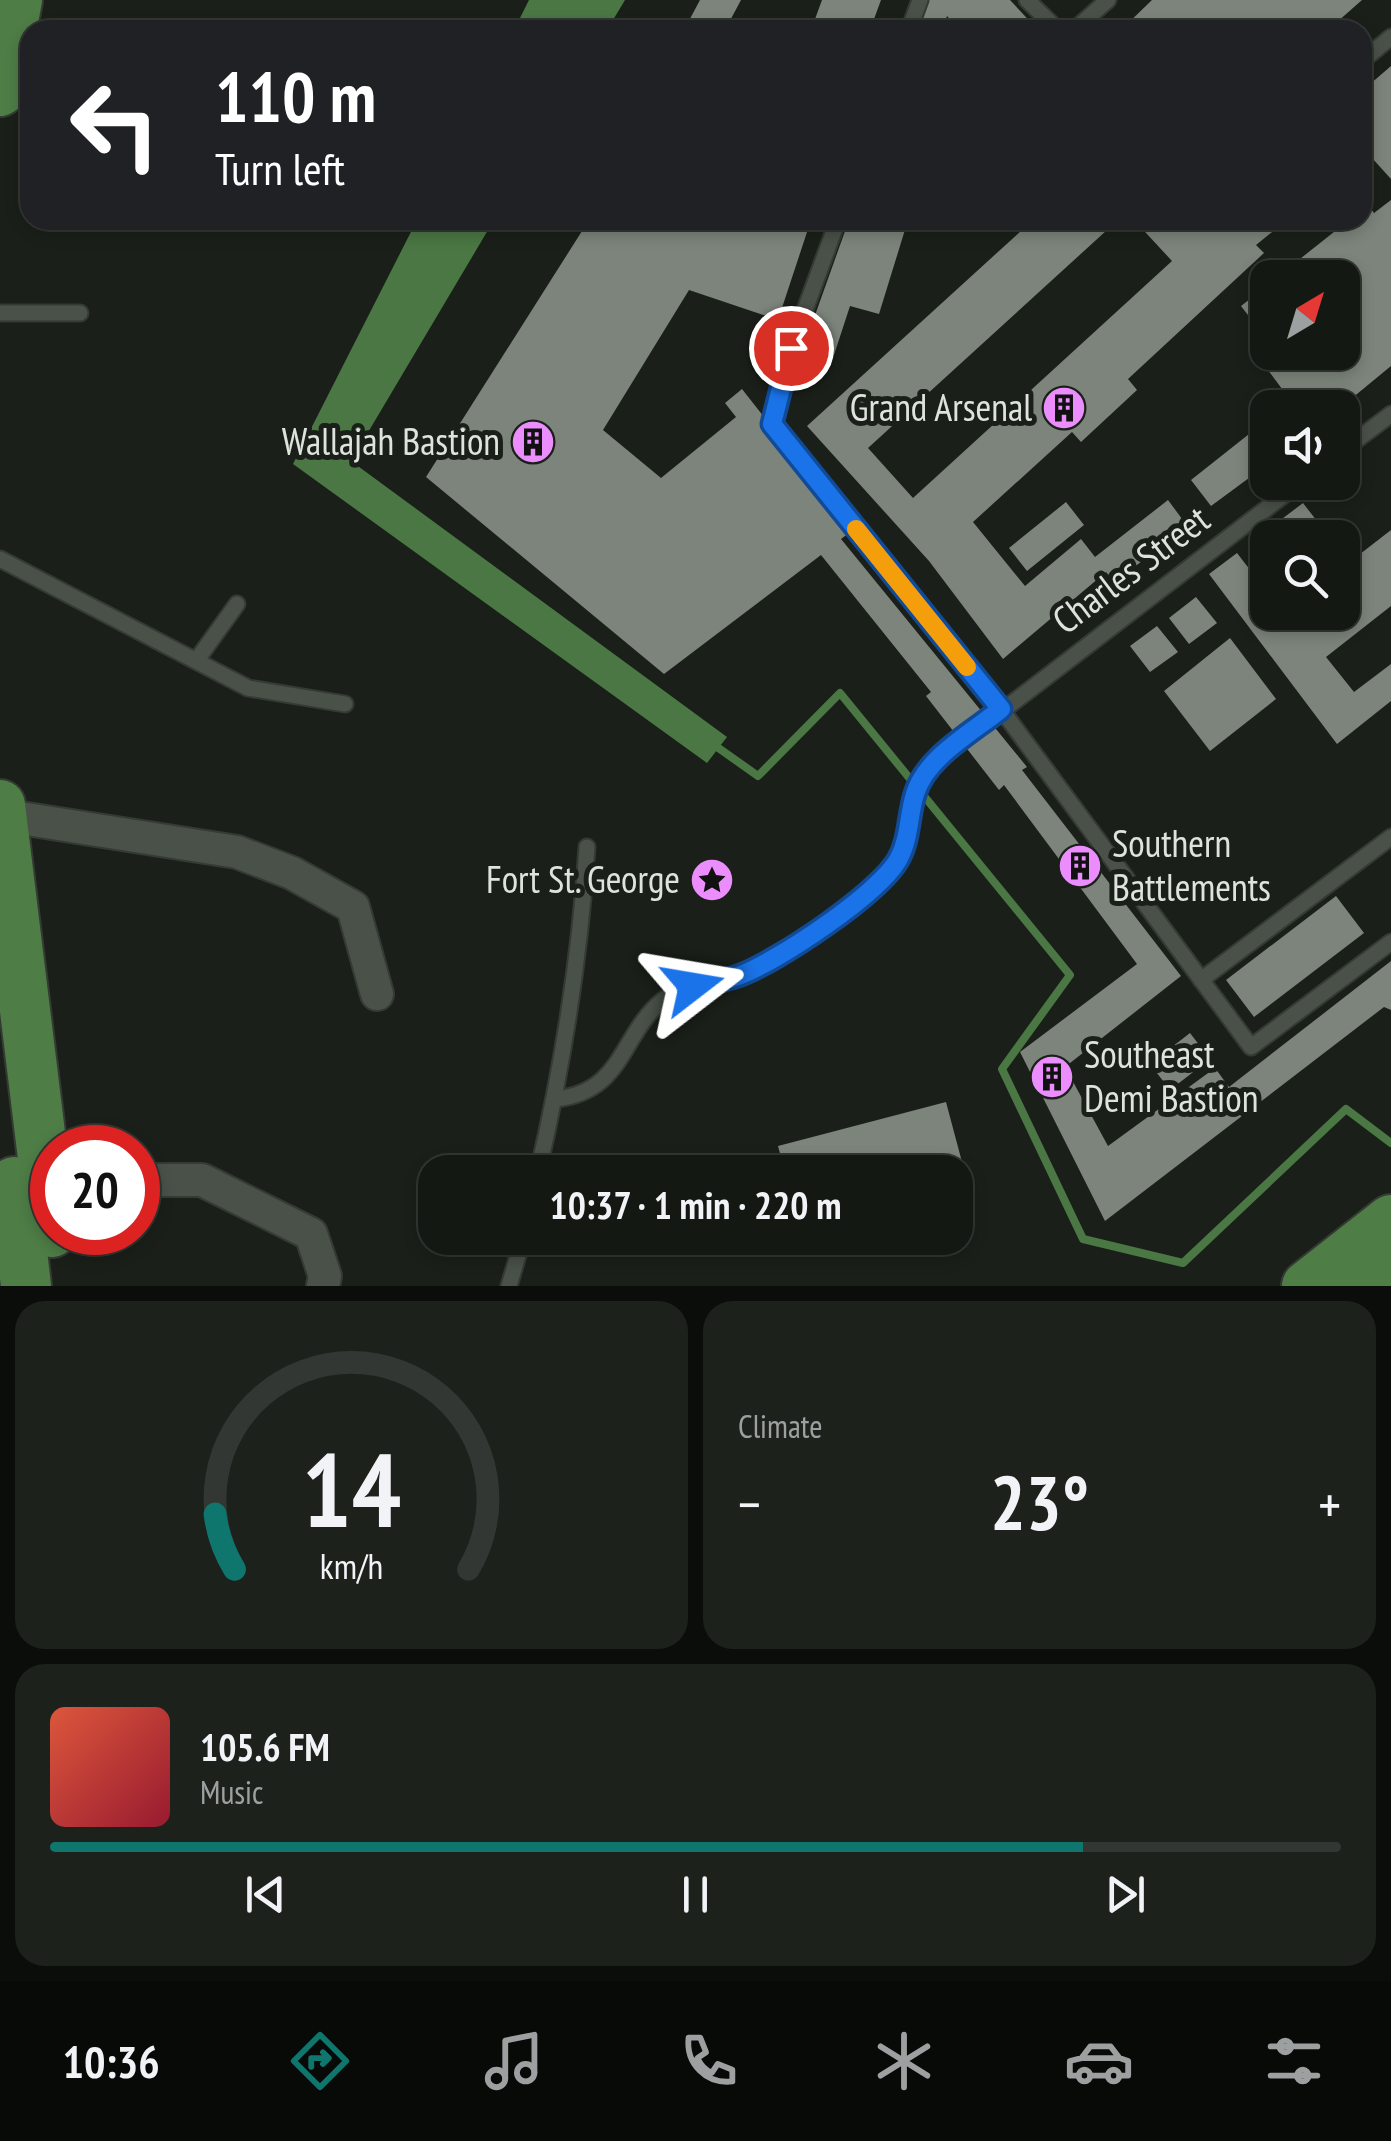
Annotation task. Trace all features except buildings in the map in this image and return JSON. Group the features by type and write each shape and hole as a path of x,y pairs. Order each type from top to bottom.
{"main road":[{"path":"0,91 17,0"},
{"path":"0,805 42,1125"},
{"path":"0,1068 26,1286"},
{"path":"1307,1286 1391,1220"},
{"path":"56,1255 62,1286"},
{"path":"1374,1286 1391,1273"}],"street":[{"path":"1,816 237,852 292,872 353,907 378,994"},
{"path":"160,1180 202,1180 311,1234 325,1276 323,1286"}],"lane":[{"path":"1027,0 1048,20"},
{"path":"1085,20 1108,0"},
{"path":"834,230 791,348 772,424 1001,709 1251,1047 1391,942"},
{"path":"0,313 80,313"},
{"path":"1360,437 1391,414"},
{"name":"Charles Street","path":"555,1099 599,1084 666,998 736,977 765,963 860,899 890,872 906,845 918,787 938,760 1277,500"},
{"path":"0,559 248,688 345,704"},
{"path":"196,661 237,604"},
{"path":"1201,980 1391,837"},
{"path":"542,1155 555,1099 582,928 586,847"},
{"path":"510,1286 518,1255"}],"shaded area":[{"path":"529,0 625,0 613,20 519,20"},
{"path":"412,230 488,230 351,461 727,737 707,763 293,464"}],"waterway":[{"path":"710,742 758,776 840,693 1070,975 1002,1069 1083,1239 1183,1263 1346,1109 1391,1143"}],"slow traffic":[{"path":"856,529 967,667"}],"place":[{"name":"Grand Arsenal","path":"1064,408"},
{"name":"Wallajah Bastion","path":"533,442"},
{"name":"Southern Battlements","path":"1080,866"},
{"name":"Fort St. George","path":"712,880"},
{"name":"Southeast Demi Bastion","path":"1052,1077"}],"route":[{"path":"693,986 736,977 765,963 860,899 890,872 906,845 914,795 921,780 938,760 1001,709 772,424 791,348"}]}
